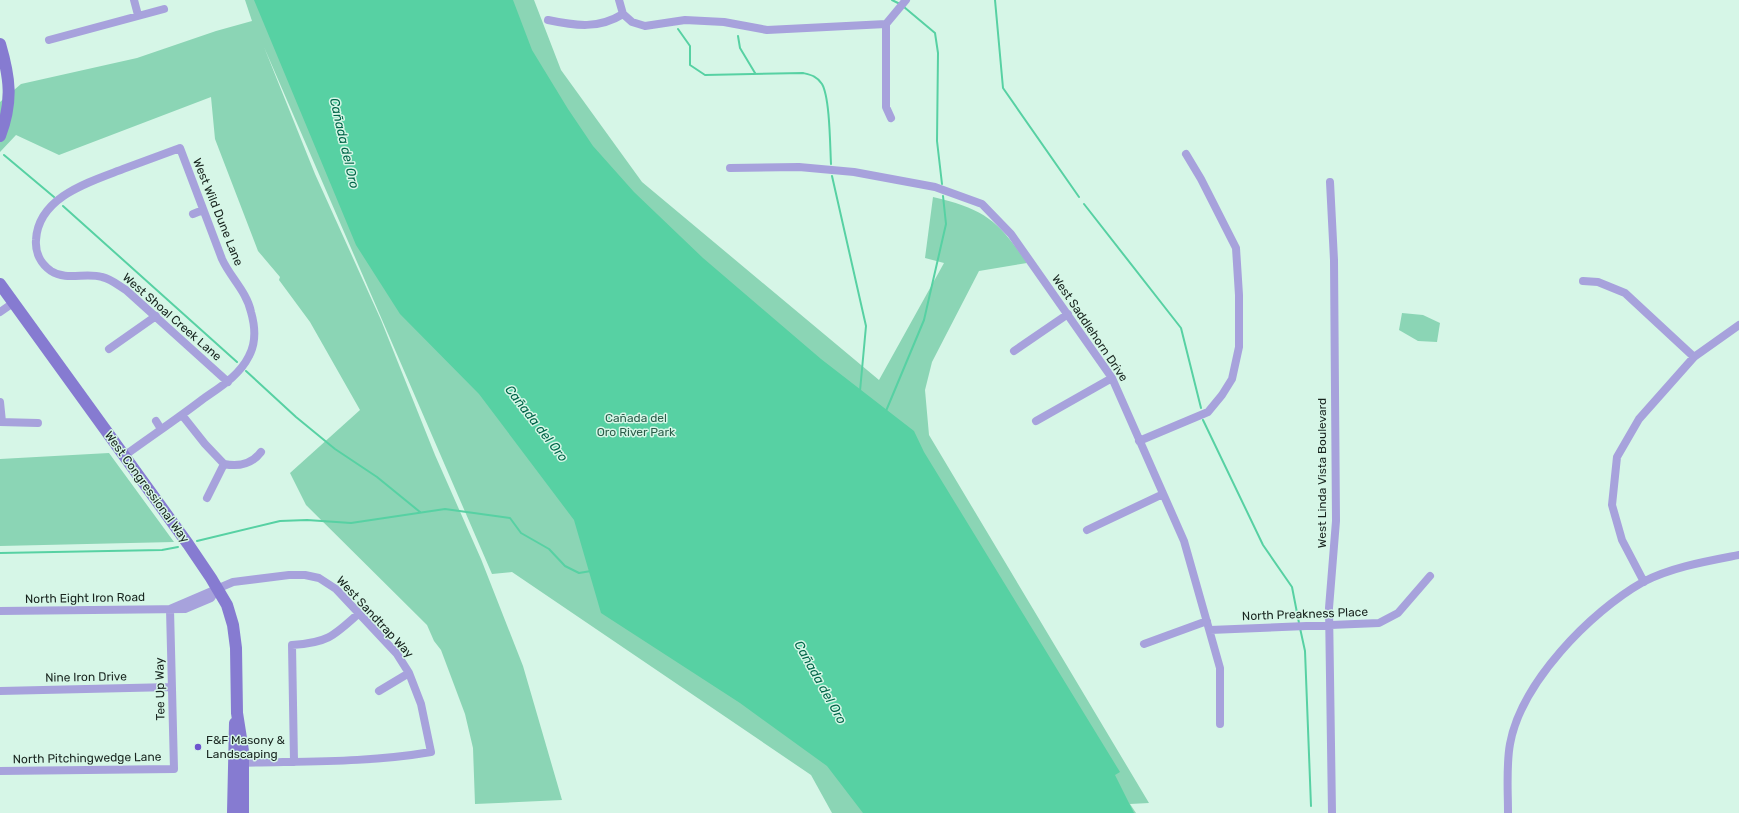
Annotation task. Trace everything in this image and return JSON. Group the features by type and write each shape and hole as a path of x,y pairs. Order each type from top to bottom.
{"street":[{"path":"134,0 138,15"},
{"path":"619,0 623,14 632,22 645,26 684,20 724,22 767,30 886,24"},
{"path":"891,118 886,107 886,24 906,0"},
{"path":"49,40 164,9"},
{"path":"548,20 573,25 594,25 611,22 623,14"},
{"path":"0,44 8,74 10,95 8,111 0,136"},
{"name":"West Wild Dune Lane","path":"124,456 228,382 240,371 250,355 253,345 253,324 248,302 228,272 222,260 180,148"},
{"name":"West Shoal Creek Lane","path":"180,148 81,186 56,202 37,220 37,253 42,263 52,272 62,276 101,277 113,281 156,316 228,382"},
{"path":"1139,441 1208,412 1222,395 1232,379 1239,348 1240,295 1236,248 1201,179 1186,154"},
{"name":"West Saddlehorn Drive","path":"730,168 800,167 855,173 935,188 982,204 1011,234 1112,378 1184,541 1220,668 1220,724"},
{"name":"West Linda Vista Boulevard","path":"1330,182 1334,239 1336,521 1335,546 1329,592 1328,626 1332,813"},
{"path":"193,214 203,210"},
{"path":"1583,281 1598,282 1625,293 1694,357"},
{"name":"West Congressional Way","path":"0,284 218,588 227,605 235,635 237,712 242,735 238,763 239,804 248,813"},
{"path":"0,312 13,303"},
{"path":"1014,351 1068,314"},
{"path":"109,349 156,316"},
{"path":"1644,582 1622,540 1612,505 1617,457 1639,419 1694,357 1739,324"},
{"path":"1036,421 1112,378"},
{"path":"0,402 1,422 38,423"},
{"path":"182,415 205,444 224,464 239,465 249,463 256,459 261,452"},
{"path":"156,421 161,430"},
{"path":"207,498 224,464"},
{"path":"1087,530 1163,494"},
{"path":"1508,813 1508,760 1510,743 1520,710 1548,667 1586,626 1618,598 1644,582 1697,563 1739,554"},
{"name":"West Sandtrap Way","path":"218,588 233,582 256,578 289,575 315,576 336,589 397,654 409,673 421,704 431,752 397,758 367,761 294,762"},
{"name":"North Preakness Place","path":"1210,630 1369,624 1388,619 1406,605 1414,592 1430,576"},
{"name":"North Eight Iron Road","path":"0,611 170,609 218,588"},
{"name":"Tee Up Way","path":"170,609 174,769"},
{"path":"238,763 294,762 292,645 312,644 326,639 338,632 358,614"},
{"path":"1144,644 1207,621"},
{"path":"379,691 409,673"},
{"name":"Nine Iron Drive","path":"0,691 172,687"},
{"name":"North Pitchingwedge Lane","path":"0,771 174,769"}],"green space":[{"name":"Cañada del Oro River Park","path":"245,0 534,0 561,70 642,182 879,380 944,263 925,258 933,197 965,206 988,218 998,226 1017,248 1027,263 979,271 932,362 925,390 929,435 1149,803 1130,804 1136,813 832,813 811,775 512,572 492,574 264,47 315,174 381,320 435,455 481,559 523,666 562,800 475,804 473,748 465,714 441,650 434,641 427,625 306,505 290,473 360,410 310,322 279,280 280,277 258,251 215,139 211,97 59,155 16,135 0,152 0,102 21,84 137,58 216,31 252,21"},
{"path":"1402,313 1423,315 1440,323 1437,342 1418,341 1399,330"},
{"path":"109,453 174,542 0,546 0,459"}],"water":[{"name":"Cañada del Oro River Park","path":"254,0 513,0 532,50 568,109 593,146 634,192 703,258 821,359 914,431 924,452 1120,772 1115,775 1134,813 863,813 827,766 740,703 601,613 574,520 479,394 400,314 356,245"}],"waterway":[{"path":"892,0 900,4"},
{"path":"995,0 1003,88 1079,197"},
{"path":"904,7 935,33 938,53 937,141 942,184"},
{"path":"678,29 690,46 690,65 705,75 803,73 818,79 822,84 827,100 831,164"},
{"path":"738,36 740,48 755,73"},
{"path":"4,155 54,197"},
{"path":"832,176 866,326 860,391"},
{"path":"886,411 924,320 946,224 943,196"},
{"path":"1084,204 1181,328 1201,408"},
{"path":"63,206 237,362"},
{"path":"246,371 296,417 335,449 377,477 420,512"},
{"path":"1203,420 1263,545 1292,587 1299,623"},
{"path":"197,541 280,521 307,520 351,523 445,509 510,518 521,533 549,549 565,566 579,573 591,571"},
{"path":"0,553 162,550 178,547"},
{"path":"1300,628 1305,651 1311,806"}],"place":[{"name":"F&F Masony & Landscaping","path":"198,747"}],"water label":[{"name":"Cañada del Oro","path":"345,143"},
{"name":"Cañada del Oro","path":"537,423"},
{"name":"Cañada del Oro","path":"821,682"}]}
